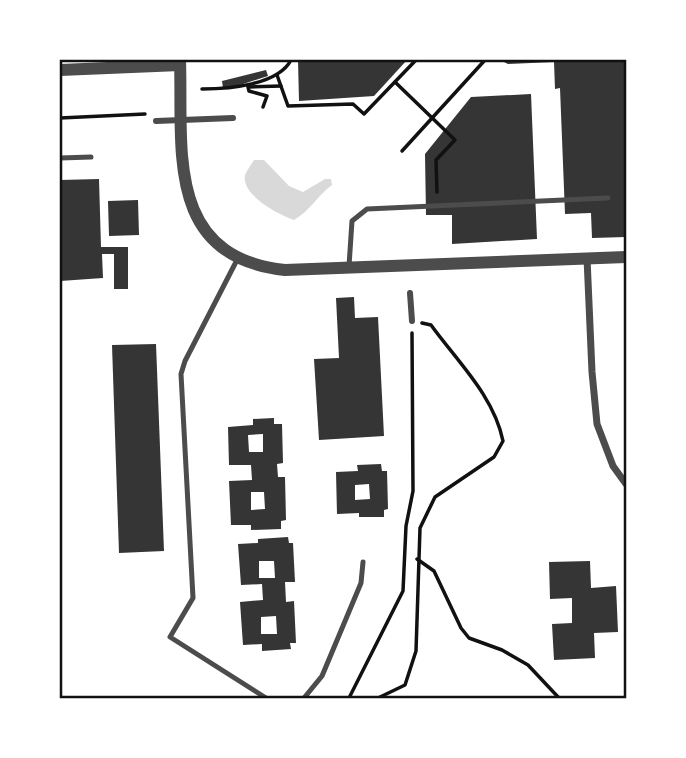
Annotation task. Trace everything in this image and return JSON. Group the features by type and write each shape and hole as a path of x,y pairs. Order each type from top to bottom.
{"street":[{"path":"60,70 180,62 184,184 192,209 204,228 238,258 254,265 285,270 626,257"},
{"path":"156,121 233,118"},
{"path":"587,258 597,424 612,466 626,484"},
{"path":"410,293 412,321"}],"lane":[{"path":"60,158 91,157"},
{"path":"349,268 352,221 367,209 608,198"},
{"path":"238,258 185,361 181,374 193,598 170,637 267,698"},
{"path":"304,698 322,676 361,583 363,562"}],"path":[{"path":"202,89 240,86 277,75 286,69 291,60"},
{"path":"277,75 288,106 352,104 364,114 416,60"},
{"path":"402,150 485,60"},
{"path":"395,82 455,140 436,160 438,192"},
{"path":"263,107 267,96 250,91 248,87 281,86"},
{"path":"60,118 146,114 156,121"},
{"path":"349,698 404,591 406,526 413,491 412,321 431,325 489,402 500,426 503,442 494,457 435,497 420,528 416,651 405,685 378,698"},
{"path":"417,559 434,571 461,628 469,638 502,650 528,665 559,698"}],"shaded area":[{"path":"254,160 264,160 289,186 303,192 325,179 331,179 332,185 294,220 262,203 249,190 245,175"}],"building":[{"path":"298,60 407,60 374,96 299,101"},
{"path":"626,60 626,237 592,238 591,213 565,214 560,88 555,89 554,62 508,64 504,62"},
{"path":"266,70 268,76 223,88 222,81"},
{"path":"531,94 537,239 452,244 452,215 426,215 425,154 471,97"},
{"path":"99,179 101,247 128,247 128,289 114,289 114,254 102,254 103,278 60,281 60,180"},
{"path":"138,200 139,235 109,236 108,201"},
{"path":"354,297 355,318 378,317 384,436 319,440 314,359 339,358 336,298"},
{"path":"156,344 164,551 119,553 112,345"},
{"path":"274,418 274,424 282,424 283,463 277,464 278,477 285,477 286,520 281,521 281,529 251,530 251,525 231,525 229,481 252,480 251,465 229,465 228,427 253,425 253,419","holes":["263,434 263,452 249,452 248,435","251,492 264,492 265,509 251,510"]},
{"path":"381,464 382,471 387,471 388,509 384,510 384,517 359,517 359,513 337,514 336,472 358,471 357,465","holes":["369,484 370,499 355,500 355,485"]},
{"path":"288,537 289,543 293,543 295,582 285,582 286,602 294,601 296,643 290,643 291,649 262,651 262,644 243,645 240,602 263,600 262,584 241,585 238,544 258,543 258,539","holes":["259,561 274,561 275,578 259,578","276,616 277,634 261,634 261,617"]},
{"path":"590,561 591,588 616,586 618,632 594,633 595,658 554,660 552,624 572,623 572,598 550,599 549,562"}]}
